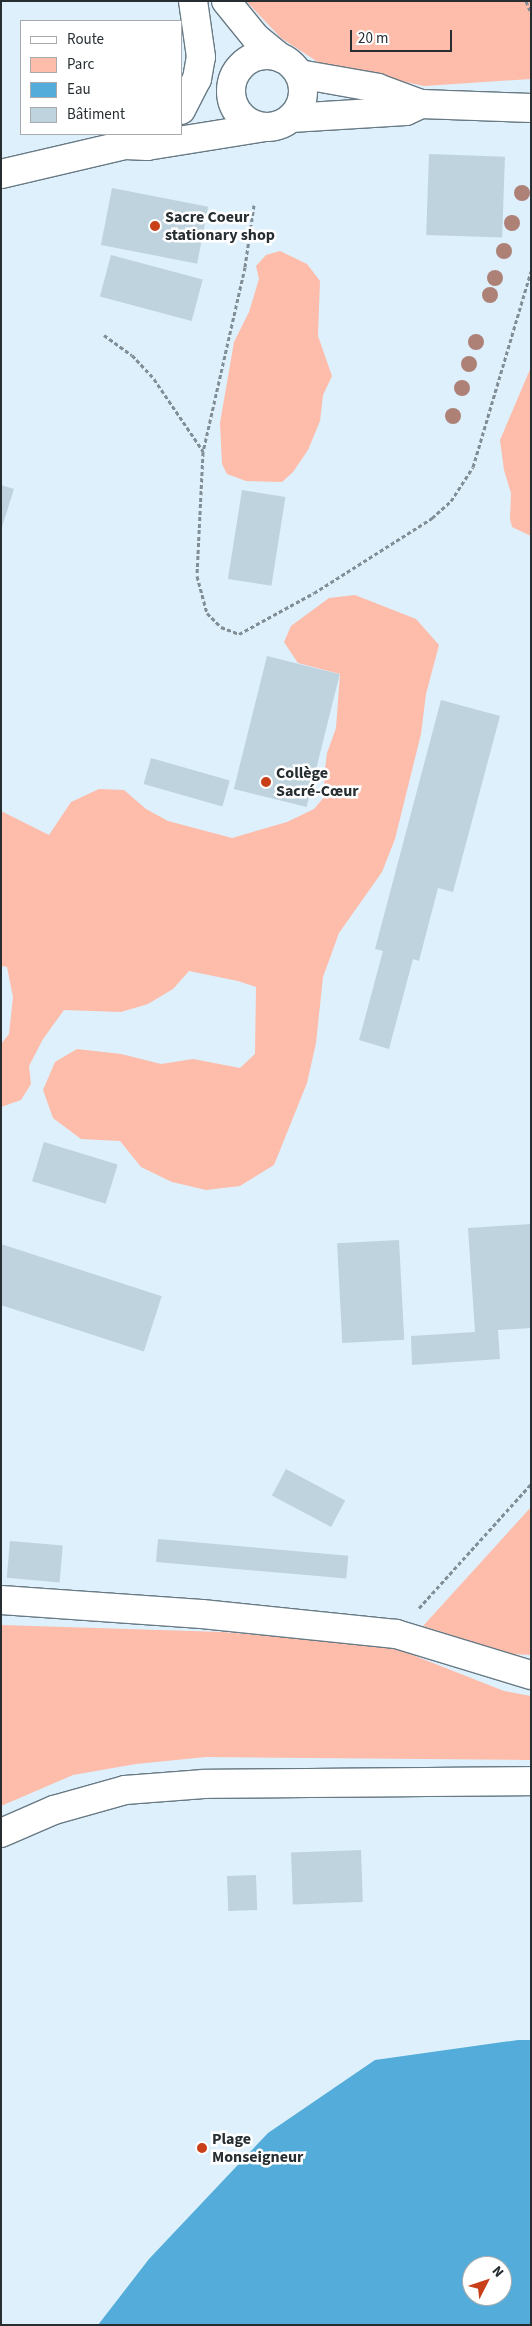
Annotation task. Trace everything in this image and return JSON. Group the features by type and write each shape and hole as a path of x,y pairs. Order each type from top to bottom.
{"street":[{"path":"1,174 132,139 147,146 264,127 283,123 291,118 303,97 290,66 256,38 226,1"},
{"path":"196,14 233,81"},
{"path":"182,110 197,79 201,57 196,14"},
{"path":"264,127 239,113 231,95 233,81 240,67 254,58 271,55 290,66 378,88 421,104 531,108"},
{"path":"182,111 233,81"},
{"path":"291,118 398,112 421,104"},
{"path":"1,1600 202,1614 396,1634 531,1675"},
{"path":"1,1833 54,1810 125,1790 204,1784 531,1781"}],"path":[{"path":"526,1 531,13"},
{"path":"254,205 246,267 204,452 198,576 207,613 221,627 240,634 314,593 432,518 451,501 472,467 531,271"},
{"path":"104,335 132,355 154,379 204,452"},
{"path":"396,1634 531,1484"}],"green space":[{"path":"246,1 531,1 531,79 424,86 321,64 281,38"},
{"path":"280,251 307,264 320,281 318,336 332,376 323,395 320,421 308,450 293,472 282,482 246,481 227,474 222,464 220,423 234,342 249,312 259,279 256,266 266,255"},
{"path":"531,367 531,536 512,527 510,519 511,493 504,470 500,440"},
{"path":"355,595 416,619 439,645 426,694 421,734 395,839 382,872 339,933 323,977 316,1043 307,1083 274,1165 240,1186 206,1190 172,1182 141,1167 120,1141 81,1139 53,1118 43,1090 55,1062 77,1049 121,1054 161,1064 193,1059 240,1068 255,1054 256,987 238,981 189,971 173,989 148,1004 121,1012 64,1010 43,1039 29,1066 31,1084 21,1100 1,1107 1,1044 9,1034 13,997 7,967 1,966 1,811 49,835 71,802 99,789 124,790 146,809 168,821 232,838 287,822 314,809 325,796 324,777 327,753 336,728 340,674 298,663 284,642 291,626 329,598"},
{"path":"531,1507 531,1655 511,1654 423,1626"},
{"path":"1,1625 223,1632 373,1644 405,1652 504,1691 531,1696 531,1760 206,1757 136,1764 73,1775 1,1806"}],"water":[{"path":"518,2040 531,2040 531,2325 98,2325 149,2259 268,2133 375,2060"}],"building":[{"path":"429,154 505,157 502,238 426,235"},
{"name":"Sacre Coeur stationary shop","path":"112,188 208,207 197,264 101,245"},
{"path":"111,255 203,280 192,321 100,297"},
{"path":"1,485 14,489 2,527 1,527"},
{"path":"242,490 285,497 271,586 228,579"},
{"path":"267,656 340,674 307,807 234,789"},
{"path":"441,700 500,716 453,892 438,888 419,961 413,959 389,1049 359,1040 383,951 375,949"},
{"path":"151,758 230,781 222,807 144,784"},
{"path":"44,1142 118,1165 106,1204 32,1181"},
{"path":"531,1224 531,1328 498,1330 500,1359 412,1365 411,1336 475,1332 468,1228"},
{"path":"399,1240 404,1340 342,1343 337,1243"},
{"path":"1,1244 162,1296 144,1351 1,1305"},
{"path":"286,1469 345,1500 331,1527 272,1495"},
{"path":"158,1539 348,1556 346,1579 156,1562"},
{"path":"10,1541 63,1546 60,1582 7,1578"},
{"path":"361,1850 363,1902 293,1904 291,1852"},
{"path":"256,1875 257,1910 228,1911 227,1876"}],"place":[{"name":"Sacre Coeur stationary shop","path":"155,226"},
{"name":"Collège Sacré-Cœur","path":"266,782"},
{"name":"Plage Monseigneur","path":"202,2148"}]}
